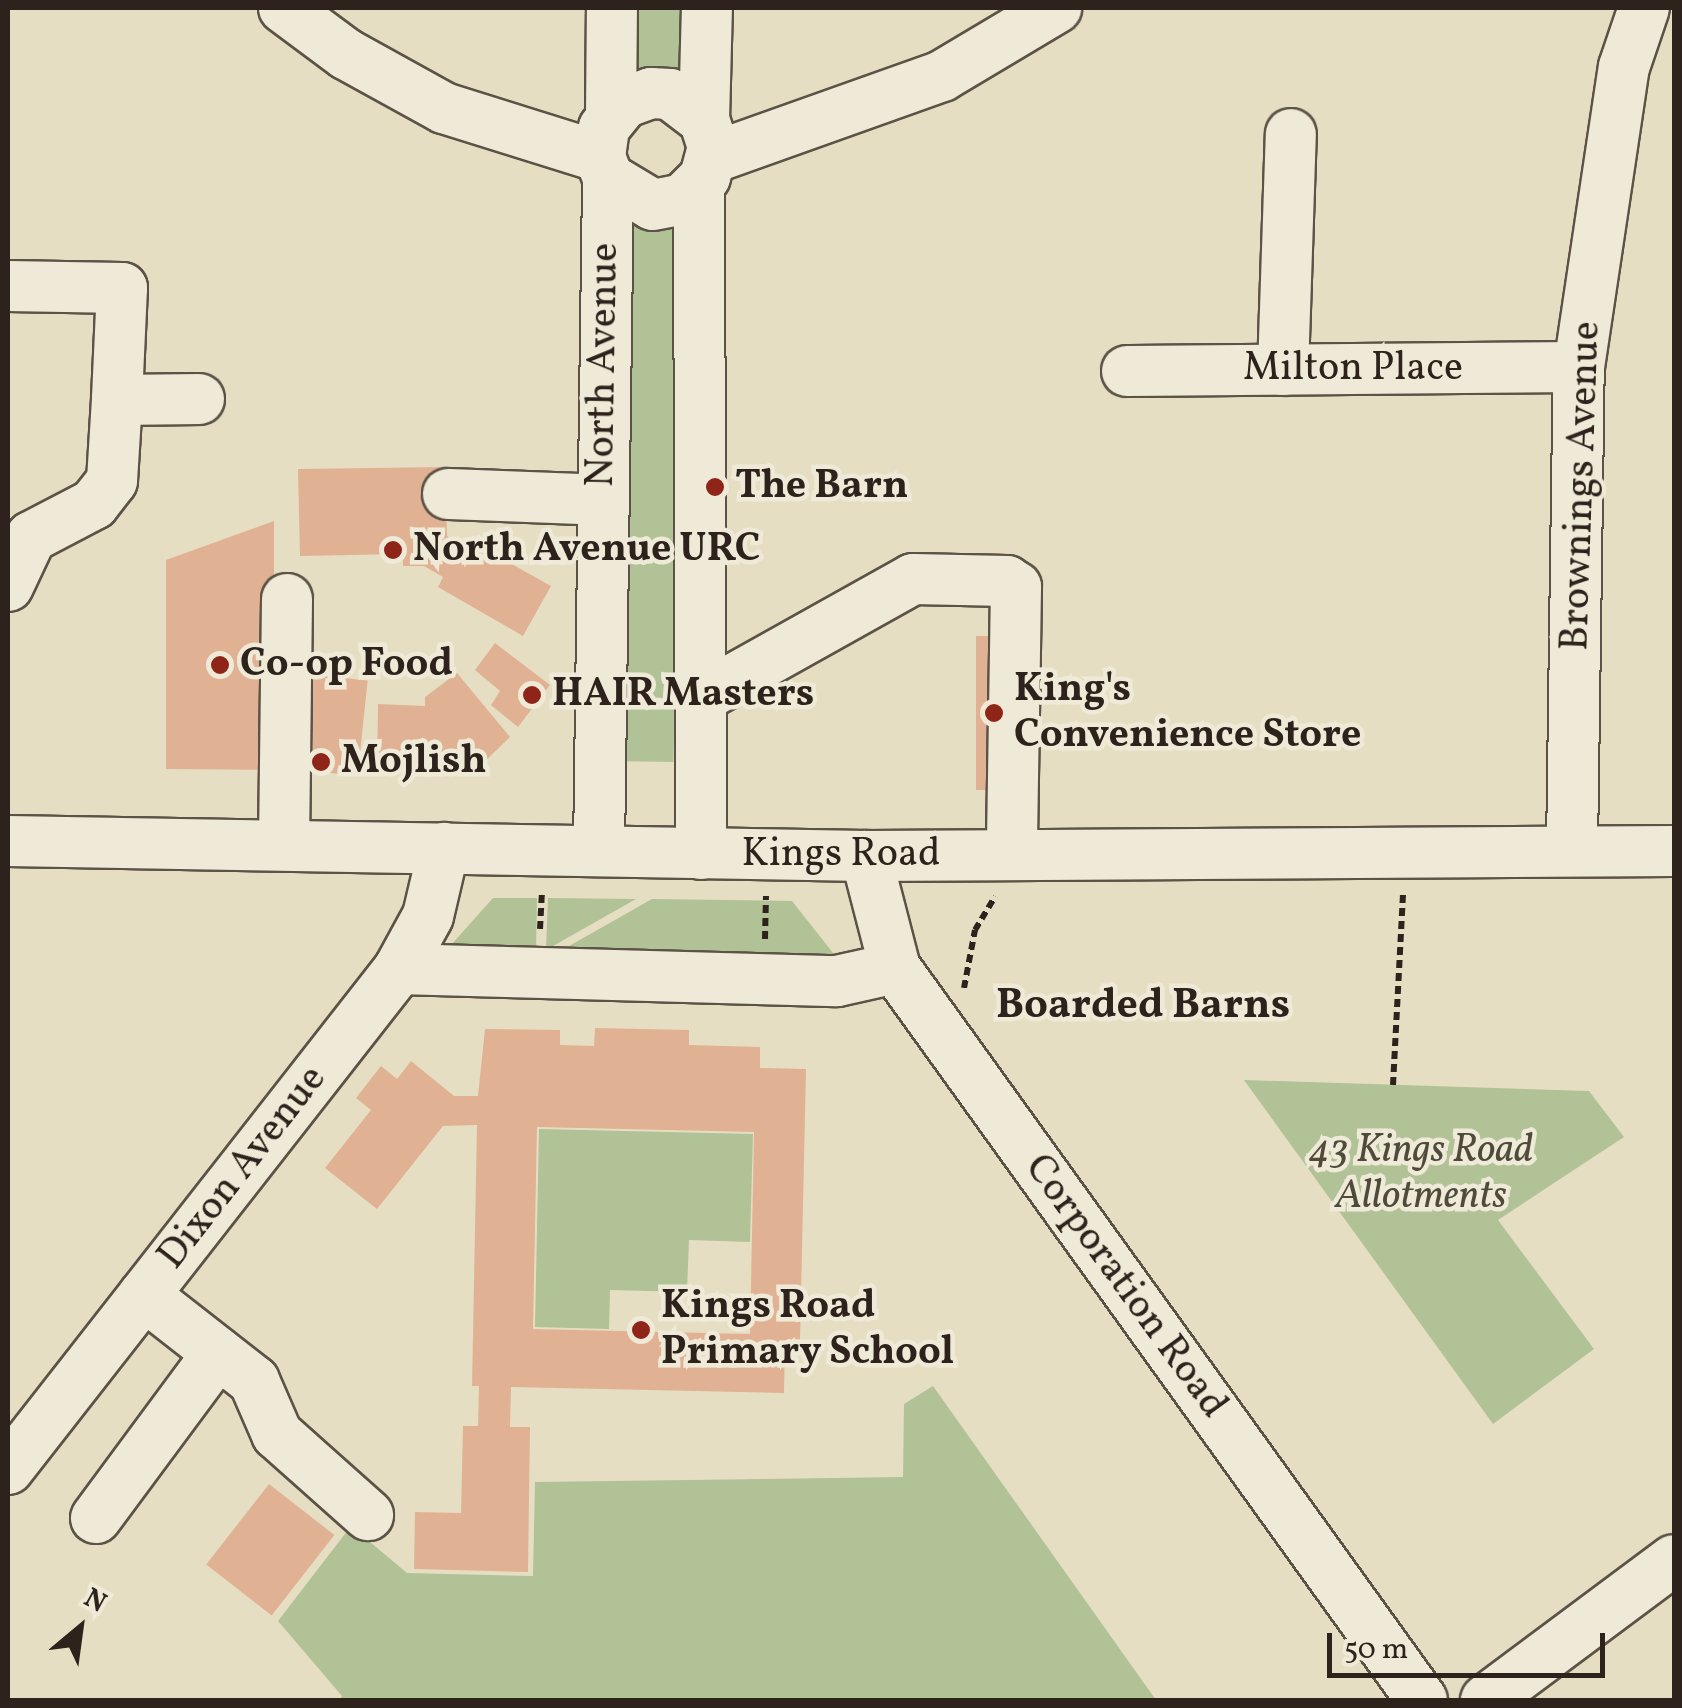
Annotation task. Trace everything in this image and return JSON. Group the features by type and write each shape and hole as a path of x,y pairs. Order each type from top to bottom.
{"street":[{"path":"284,8 346,54 444,108 606,150 651,92 686,101 705,155"},
{"name":"North Avenue","path":"599,851 606,150 612,8"},
{"path":"701,854 707,8"},
{"path":"705,155 942,76 1056,8"},
{"name":"Brownings Avenue","path":"1572,850 1579,367 1624,67 1644,8"},
{"path":"1282,370 1291,134"},
{"name":"North Avenue","path":"606,150 653,206 683,199 705,155"},
{"path":"8,286 122,288 112,481 94,504 31,537 8,586"},
{"name":"Milton Place","path":"1127,371 1579,367"},
{"path":"117,400 199,399"},
{"path":"448,494 602,500"},
{"path":"700,698 913,579 1007,581 1016,587 1026,855"},
{"path":"284,846 288,599"},
{"name":"Kings Road","path":"8,841 866,856 1674,851"},
{"name":"Dixon Avenue","path":"8,1469 398,969 428,916 444,848"},
{"name":"Corporation Road","path":"866,856 895,968 1422,1700"},
{"path":"398,969 538,976 837,981 895,968"},
{"path":"144,1295 254,1381 277,1434 368,1515"},
{"path":"96,1518 218,1353"},
{"path":"1486,1700 1674,1560"}],"path":[{"path":"538,976 544,850"},
{"path":"1392,1085 1405,852"},
{"path":"764,980 766,855"},
{"path":"959,1057 975,930 1026,855"}],"green space":[{"path":"626,8 693,8 693,76 626,76"},
{"path":"620,215 683,216 673,762 610,761"},
{"path":"493,898 537,898 536,954 455,953 451,945"},
{"path":"548,898 636,899 546,950"},
{"path":"652,899 792,901 837,958 555,954"},
{"name":"43 Kings Road Allotments","path":"1244,1080 1589,1091 1624,1137 1498,1220 1594,1349 1493,1424"},
{"path":"539,1129 753,1134 750,1242 689,1240 687,1292 610,1290 609,1329 535,1327"},
{"path":"933,1386 1156,1700 340,1700 342,1696 278,1621 351,1526 407,1573 533,1576 535,1482 903,1477 904,1404"}],"building":[{"name":"North Avenue URC","path":"445,467 447,536 461,545 465,538 551,586 523,636 438,587 443,577 424,566 403,566 403,554 300,556 298,469"},
{"name":"Co-op Food","path":"274,521 274,770 166,769 166,560"},
{"name":"King's Convenience Store","path":"976,636 1014,636 1014,790 976,790"},
{"path":"495,643 550,685 518,727 491,705 500,691 475,670"},
{"path":"457,673 510,737 475,771 444,770 434,752 434,773 377,772 378,704 425,706 425,697"},
{"path":"307,674 368,680 358,776 297,769"},
{"path":"595,1028 689,1030 689,1045 760,1047 760,1068 806,1069 800,1341 785,1341 784,1393 511,1387 510,1427 530,1427 528,1572 414,1569 415,1512 461,1513 463,1426 478,1426 479,1386 472,1386 477,1125 443,1126 377,1209 325,1168 371,1110 356,1098 381,1066 397,1079 411,1061 454,1096 478,1096 485,1029 560,1030 560,1045 594,1046","holes":["537,1127 754,1132 750,1334 533,1329"]},
{"path":"269,1484 334,1535 272,1615 206,1564"}],"place":[{"name":"The Barn","path":"715,487"},
{"name":"North Avenue URC","path":"393,550"},
{"name":"Co-op Food","path":"220,665"},
{"name":"HAIR Masters","path":"532,695"},
{"name":"King's Convenience Store","path":"994,713"},
{"name":"Mojlish","path":"321,762"},
{"name":"Kings Road Primary School","path":"641,1330"}],"district":[{"name":"Boarded Barns","path":"1143,1007"}]}
